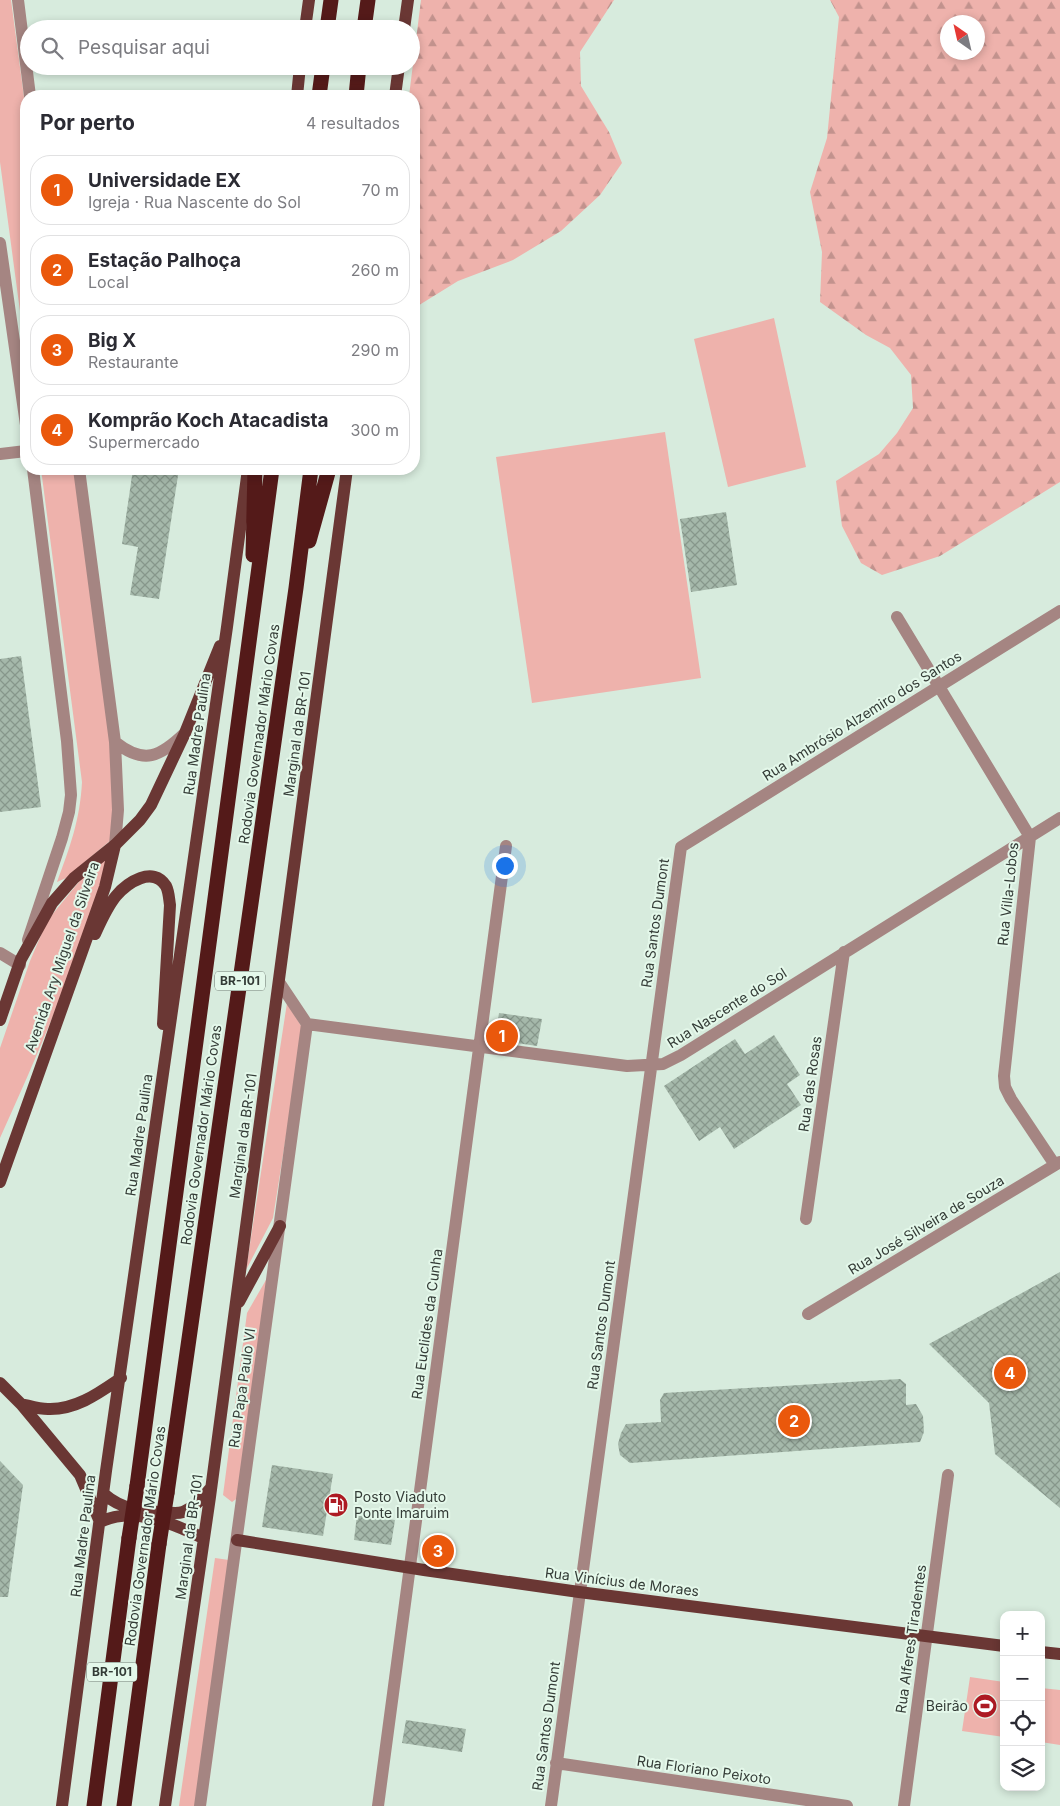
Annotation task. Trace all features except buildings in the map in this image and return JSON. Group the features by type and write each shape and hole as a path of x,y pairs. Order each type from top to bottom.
{"highway":[{"path":"329,20 331,0"},
{"path":"365,20 368,0"},
{"path":"320,90 322,75"},
{"path":"357,90 359,75"},
{"path":"254,614 253,513 255,475"},
{"name":"Rodovia Governador Mário Covas","path":"94,1806 271,475"},
{"name":"Rodovia Governador Mário Covas","path":"124,1806 159,1544 296,588 309,475"},
{"path":"296,588 327,475"}],"main road":[{"path":"306,20 309,0"},
{"path":"405,20 408,0"},
{"path":"298,90 299,75"},
{"path":"396,90 398,75"},
{"name":"Rua Madre Paulina","path":"62,1806 106,1472 228,627 247,475"},
{"name":"Marginal da BR-101","path":"165,1806 211,1488 346,475"},
{"path":"0,1020 20,962 52,903 74,878 115,845 140,820 151,805 185,733 228,627"},
{"name":"Avenida Ary Miguel da Silveira","path":"0,1182 105,887 115,845"},
{"path":"66,997 96,931 116,896 131,882 142,877 154,877 165,884 170,905 163,1025 167,1045"},
{"path":"235,1311 280,1226"},
{"path":"21,1404 47,1409 65,1408 97,1394 121,1378"},
{"path":"0,1383 21,1404 80,1475 100,1522 111,1517 142,1516 172,1523 203,1538"},
{"path":"104,1494 110,1500 125,1507 143,1512 181,1513 191,1508 211,1488"},
{"name":"Rua Vinícius de Moraes","path":"237,1540 409,1568 579,1592 1000,1645"},
{"path":"1045,1652 1060,1654"}],"street":[{"path":"18,0 20,20"},
{"path":"27,75 29,90"},
{"path":"0,244 20,383"},
{"path":"0,454 20,452"},
{"path":"0,953 20,962 62,838 69,812 71,795 66,732 34,475"},
{"name":"Avenida Ary Miguel da Silveira","path":"80,475 115,742 118,810 115,845"},
{"name":"Rua Ambrósio Alzemiro dos Santos","path":"681,847 1060,611"},
{"name":"Rua Villa-Lobos","path":"897,617 1030,838 1004,1076 1005,1087 1011,1098 1058,1164"},
{"path":"115,742 126,751 148,756 169,748 185,733"},
{"name":"Rua Nascente do Sol","path":"307,1024 627,1066 663,1064 682,1055 1060,818"},
{"name":"Rua Euclides da Cunha","path":"378,1806 506,846"},
{"name":"Rua Santos Dumont","path":"550,1806 681,847"},
{"name":"Rua das Rosas","path":"806,1219 844,952"},
{"path":"279,982 307,1024"},
{"name":"Rua Papa Paulo VI","path":"200,1806 307,1024"},
{"name":"Rua José Silveira de Souza","path":"808,1314 1058,1164"},
{"name":"Rua Alferes Tiradentes","path":"904,1806 948,1475"},
{"name":"Rua Floriano Peixoto","path":"556,1763 847,1806"}],"green space":[{"path":"0,0 11,0 23,90 20,90 20,311 0,162"},
{"path":"421,0 614,0 580,52 581,86 609,132 622,163 600,195 561,231 513,260 458,281 420,305 420,90 410,90 412,75 420,75 418,20"},
{"path":"830,0 1060,0 1060,482 940,556 882,575 861,563 842,526 836,481 879,454 897,433 913,408 911,375 890,348 866,335 820,302 822,252 810,192 827,138 839,17"},
{"path":"774,318 806,467 728,487 694,339"},
{"path":"665,432 701,678 532,703 496,457"},
{"path":"42,475 75,475 108,717 114,811 111,840 66,878 57,882 77,821 82,782"},
{"path":"108,856 86,929 60,1000 0,1138 0,1048 30,961 47,921 87,872"},
{"path":"287,1003 303,1029 273,1218 246,1270"},
{"path":"270,1273 239,1497 232,1502 223,1495 247,1313"},
{"path":"215,1558 229,1560 195,1806 179,1806"},
{"name":"Beirão","path":"970,1677 1000,1681 1000,1736 962,1731"},
{"path":"1045,1688 1060,1690 1060,1745 1045,1743"}],"place":[{"name":"Universidade EX","path":"502,1036"},
{"name":"Komprão Koch Atacadista","path":"1010,1373"},
{"name":"Estação Palhoça","path":"794,1421"},
{"name":"Posto Viaduto Ponte Imaruim","path":"336,1505"},
{"name":"Big X","path":"438,1551"},
{"name":"Beirão","path":"985,1706"}]}
